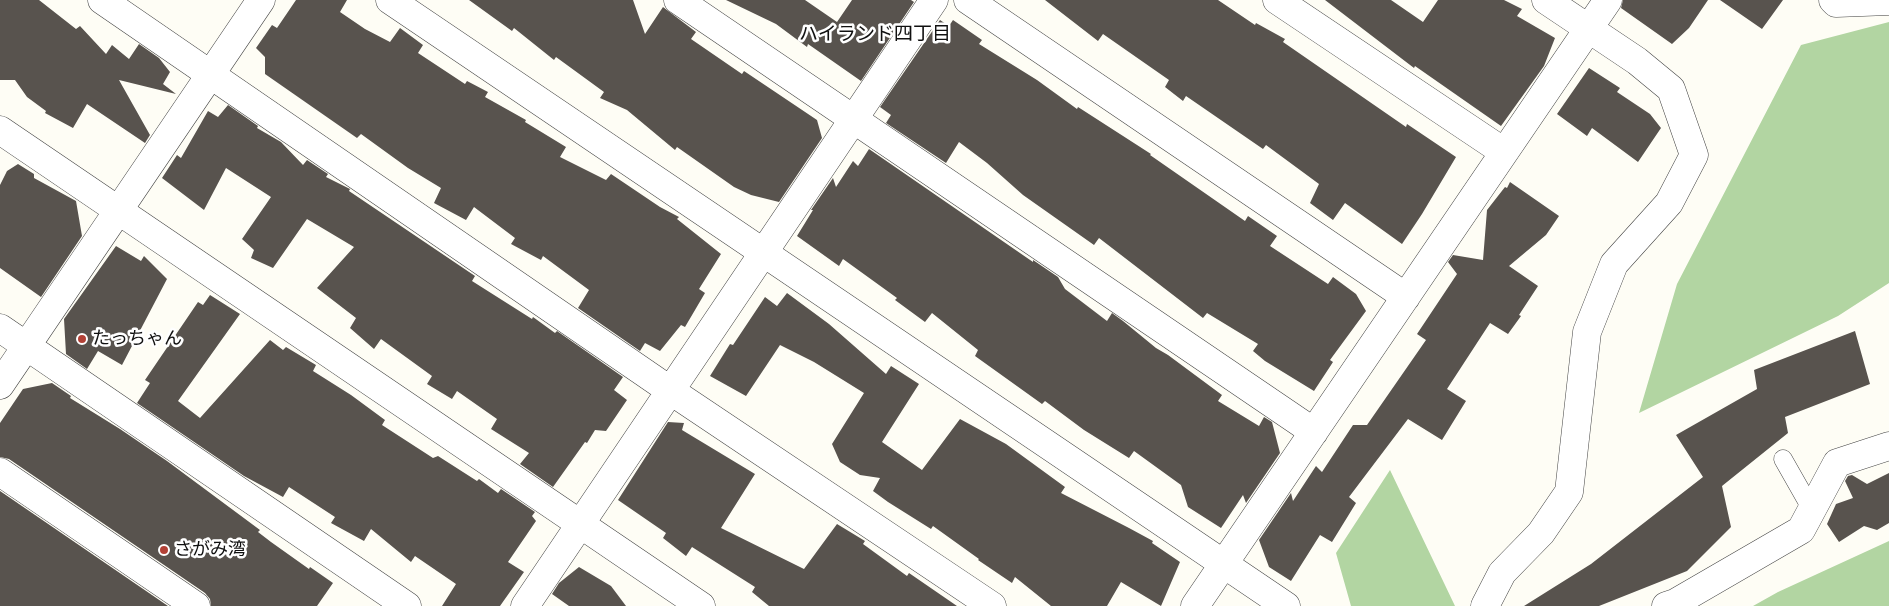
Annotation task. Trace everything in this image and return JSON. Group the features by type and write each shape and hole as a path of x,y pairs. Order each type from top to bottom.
{"street":[{"path":"102,0 671,391 992,606"},
{"path":"0,385 261,0"},
{"path":"390,0 1286,606"},
{"path":"678,0 1314,432"},
{"path":"525,606 934,0"},
{"path":"968,0 1406,297"},
{"path":"1277,0 1504,152"},
{"path":"1485,606 1502,573 1541,532 1568,492 1587,332 1614,264 1669,203 1694,155 1671,89 1638,61 1546,0"},
{"path":"1195,606 1608,0"},
{"path":"1833,0 1836,3 1889,1"},
{"path":"0,130 701,606"},
{"path":"0,328 407,606"},
{"path":"1666,606 1675,603 1801,530 1837,463 1889,446"},
{"path":"0,472 196,606"}],"lane":[{"path":"1784,459 1812,510"}],"green space":[{"path":"1889,22 1889,283 1838,316 1639,413 1677,284 1801,45"},
{"path":"1390,470 1455,606 1351,606 1336,553"},
{"path":"1889,541 1889,606 1753,606 1778,592"}],"building":[{"path":"0,0 39,0 76,29 80,26 106,54 112,45 129,59 139,44 159,58 170,72 163,84 176,94 119,80 150,135 145,143 87,104 73,128 45,113 46,111 27,97 15,80 0,80"},
{"path":"296,0 347,0 340,12 365,29 390,42 400,28 423,45 418,53 465,84 467,81 488,92 485,97 526,120 525,122 566,147 560,157 606,180 611,174 660,207 679,217 677,219 721,254 699,289 705,293 685,327 681,325 660,351 645,343 640,351 578,308 589,290 543,256 541,260 511,244 515,238 474,207 466,220 434,203 441,188 408,168 361,134 357,138 265,74 265,57 256,48 272,25 277,28"},
{"path":"469,0 633,0 645,34 663,7 696,32 691,39 742,74 744,71 817,120 822,138 779,202 751,195 734,187 677,147 675,150 627,110 600,98 604,92 556,57 554,60 514,28 512,31"},
{"path":"726,0 805,0 837,22 852,0 911,0 914,2 861,81 808,44 807,47 776,24"},
{"path":"1045,0 1218,0 1255,25 1256,23 1285,39 1283,42 1406,127 1407,124 1456,157 1402,244 1345,203 1333,220 1310,203 1319,184 1266,145 1263,149 1186,96 1183,101 1165,87 1169,80 1103,34 1098,41"},
{"path":"1325,0 1391,0 1423,22 1438,0 1504,0 1522,9 1517,16 1555,38 1544,66 1501,126 1415,66 1414,68"},
{"path":"1623,0 1708,0 1689,28 1672,44 1621,8"},
{"path":"1720,0 1783,0 1762,29"},
{"path":"940,20 949,26 953,20 982,40 979,44 1037,80 1077,109 1078,107 1151,154 1245,221 1248,216 1277,236 1270,246 1328,284 1333,277 1356,294 1366,311 1330,360 1333,362 1314,391 1265,361 1253,351 1258,344 1207,313 1203,318 1099,238 1094,245 1023,195 987,163 959,142 946,163 886,123 891,115 880,107"},
{"path":"1589,68 1620,88 1617,92 1650,114 1661,128 1638,162 1592,128 1587,136 1557,114"},
{"path":"228,105 258,126 257,128 281,142 303,165 307,160 328,174 326,177 350,189 349,191 475,276 472,281 532,319 533,317 555,333 557,331 623,377 614,390 627,400 606,431 595,430 553,487 520,464 529,453 491,429 497,419 457,391 452,399 427,384 432,376 381,339 374,349 350,328 356,318 317,288 354,247 307,219 273,268 251,258 254,250 242,239 271,197 226,168 204,210 162,178 177,155 181,158 208,111 218,117"},
{"path":"869,149 1033,262 1033,260 1058,277 1065,289 1107,321 1112,313 1156,348 1222,395 1218,401 1259,426 1264,417 1272,422 1280,453 1246,503 1243,495 1221,528 1188,507 1181,485 1134,451 1129,458 1084,430 1045,401 1042,404 975,356 978,350 932,313 925,322 895,300 897,298 843,259 839,266 797,236 813,210 811,210 833,178 836,187 853,161 858,166"},
{"path":"18,164 34,174 34,178 76,201 82,236 41,297 0,268 0,185 7,171"},
{"path":"1510,182 1559,216 1546,235 1509,266 1538,286 1508,334 1490,323 1447,389 1466,401 1442,440 1408,419 1349,497 1356,503 1332,542 1320,535 1291,581 1269,567 1259,540 1291,493 1293,501 1316,466 1322,472 1353,425 1367,425 1426,340 1417,334 1457,274 1448,262 1453,255 1483,260 1487,210"},
{"path":"116,246 141,261 144,256 167,279 122,365 98,351 87,369 66,354 64,319"},
{"path":"787,293 829,324 886,374 891,366 919,384 882,442 922,470 960,419 1006,444 1065,487 1061,493 1153,541 1152,543 1180,562 1161,606 1121,582 1107,606 1051,606 1015,577 1012,583 933,526 931,529 888,502 873,491 880,478 860,475 840,462 832,444 864,393 814,362 780,345 746,396 710,376 730,344 733,345 765,297 777,306"},
{"path":"210,295 240,314 178,401 200,418 270,340 283,350 286,347 316,365 313,371 351,395 385,420 382,425 433,458 438,456 477,481 479,479 498,493 501,489 535,512 532,516 536,521 508,562 524,572 500,606 442,606 456,584 415,556 411,562 371,529 364,541 331,523 335,517 289,487 283,497 244,476 137,403 150,383 145,380 198,302 203,305"},
{"path":"1855,331 1870,384 1785,417 1788,433 1722,486 1731,527 1687,571 1599,606 1524,606 1591,564 1703,477 1676,435 1757,389 1754,370"},
{"path":"52,383 71,396 70,398 167,461 260,530 258,532 271,542 309,569 310,567 333,583 317,606 211,606 210,599 205,593 9,459 0,457 0,423 23,389"},
{"path":"668,422 684,423 682,430 755,474 721,528 804,569 837,524 865,541 863,544 907,576 909,573 957,606 769,606 752,592 755,587 692,547 686,556 663,538 666,533 618,500"},
{"path":"1889,473 1889,523 1877,530 1864,526 1839,542 1827,524 1836,504 1853,498 1845,481 1848,476 1852,475 1867,484"},
{"path":"0,491 168,606 0,606"},
{"path":"579,567 611,586 626,606 569,606 552,594 559,583"}],"place":[{"name":"たっちゃん","path":"82,339"},
{"name":"さがみ湾","path":"164,550"}],"district":[{"name":"ハイランド四丁目","path":"875,35"}]}
